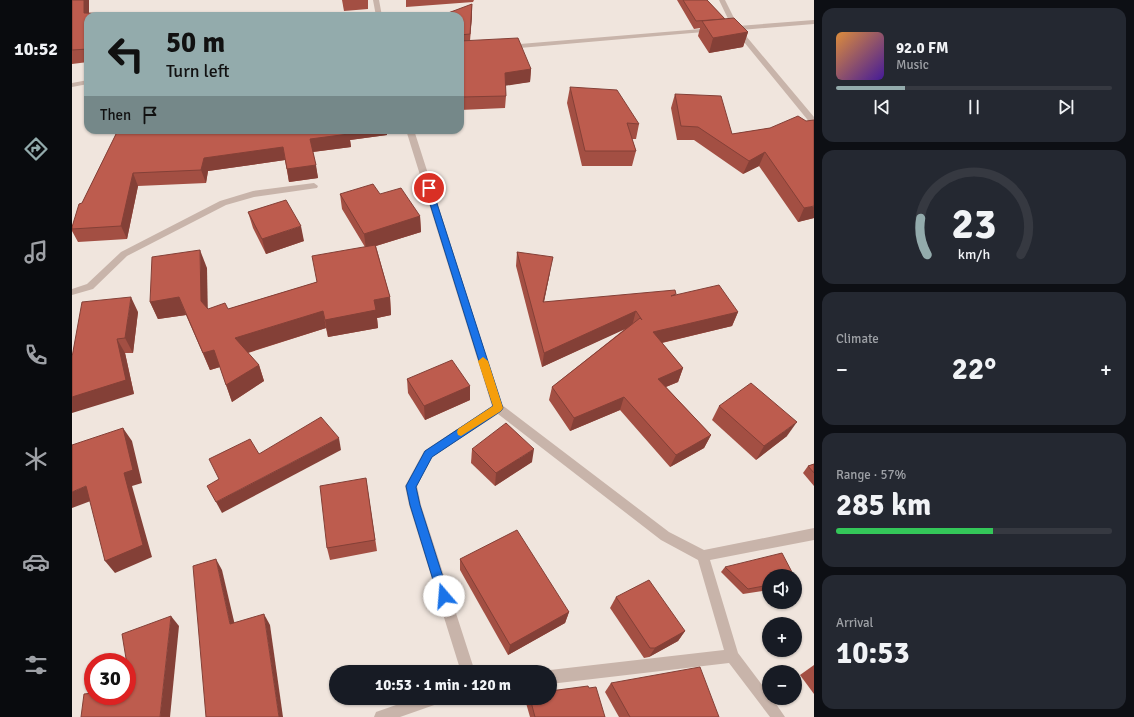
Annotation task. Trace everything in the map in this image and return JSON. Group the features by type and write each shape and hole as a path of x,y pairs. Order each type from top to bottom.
{"street":[{"path":"376,0 378,12"},
{"path":"722,0 736,28 814,122"},
{"path":"498,47 581,42 814,22"},
{"path":"72,85 84,83"},
{"path":"411,134 498,408 665,536 703,556 814,534"},
{"path":"72,292 90,287 124,254 223,203 253,194 314,186"},
{"path":"466,665 415,505 411,486 428,454 498,408"},
{"path":"703,556 732,656 778,717"},
{"path":"557,675 732,656"},
{"path":"381,717 415,705"}],"building":[{"path":"72,0 84,0 84,49 72,50"},
{"path":"683,0 707,0 725,19 696,21"},
{"path":"472,4 470,34 464,35 464,12 451,12"},
{"path":"734,18 748,32 713,38 702,21"},
{"path":"518,38 531,69 505,73 506,96 464,97 464,41"},
{"path":"570,87 617,90 639,124 627,123 636,151 585,151"},
{"path":"675,94 721,96 732,134 770,128 798,116 806,121 814,120 814,206 804,208 765,152 749,161 698,127 681,126"},
{"path":"116,134 349,134 310,139 316,165 287,169 283,147 204,158 201,170 133,173 121,226 72,229 79,204 82,203"},
{"path":"373,184 380,194 401,188 420,216 364,234 340,194"},
{"path":"286,200 301,226 262,239 248,212"},
{"path":"375,245 390,297 374,300 376,310 325,320 323,311 235,338 259,365 226,385 214,350 203,353 179,297 150,302 152,257 200,250 201,301 208,309 225,303 228,309 317,282 312,256"},
{"path":"517,252 553,257 543,302 675,290 676,294 671,296 719,285 738,312 653,332 683,368 658,379 711,435 676,455 624,397 574,418 552,387 640,318 642,320 636,311 544,353"},
{"path":"131,297 125,338 117,339 126,380 72,397 72,357 82,302"},
{"path":"452,360 470,386 424,406 407,379"},
{"path":"751,383 797,422 764,446 719,406"},
{"path":"321,417 339,438 216,502 207,486 219,479 209,459 250,439 259,454"},
{"path":"506,423 534,449 496,473 472,449"},
{"path":"123,428 133,470 124,473 143,545 105,561 86,486 72,492 72,445"},
{"path":"814,464 814,473 808,466"},
{"path":"366,478 375,540 327,548 320,486"},
{"path":"517,530 569,612 510,645 460,559"},
{"path":"782,553 790,569 762,569 762,586 748,589 725,567"},
{"path":"216,559 230,624 264,614 279,717 206,717 193,566"},
{"path":"649,580 685,631 655,648 650,648 616,597"},
{"path":"171,616 160,717 81,717 84,694 84,705 136,705 136,653 125,653 122,634"},
{"path":"700,667 719,717 630,717 611,683"},
{"path":"588,686 589,688 596,687 605,717 535,717 532,705 557,705 557,690"}],"slow traffic":[{"path":"461,432 498,408 483,361"}],"route":[{"path":"429,188 498,408 428,454 411,486 415,505 444,596"}]}
